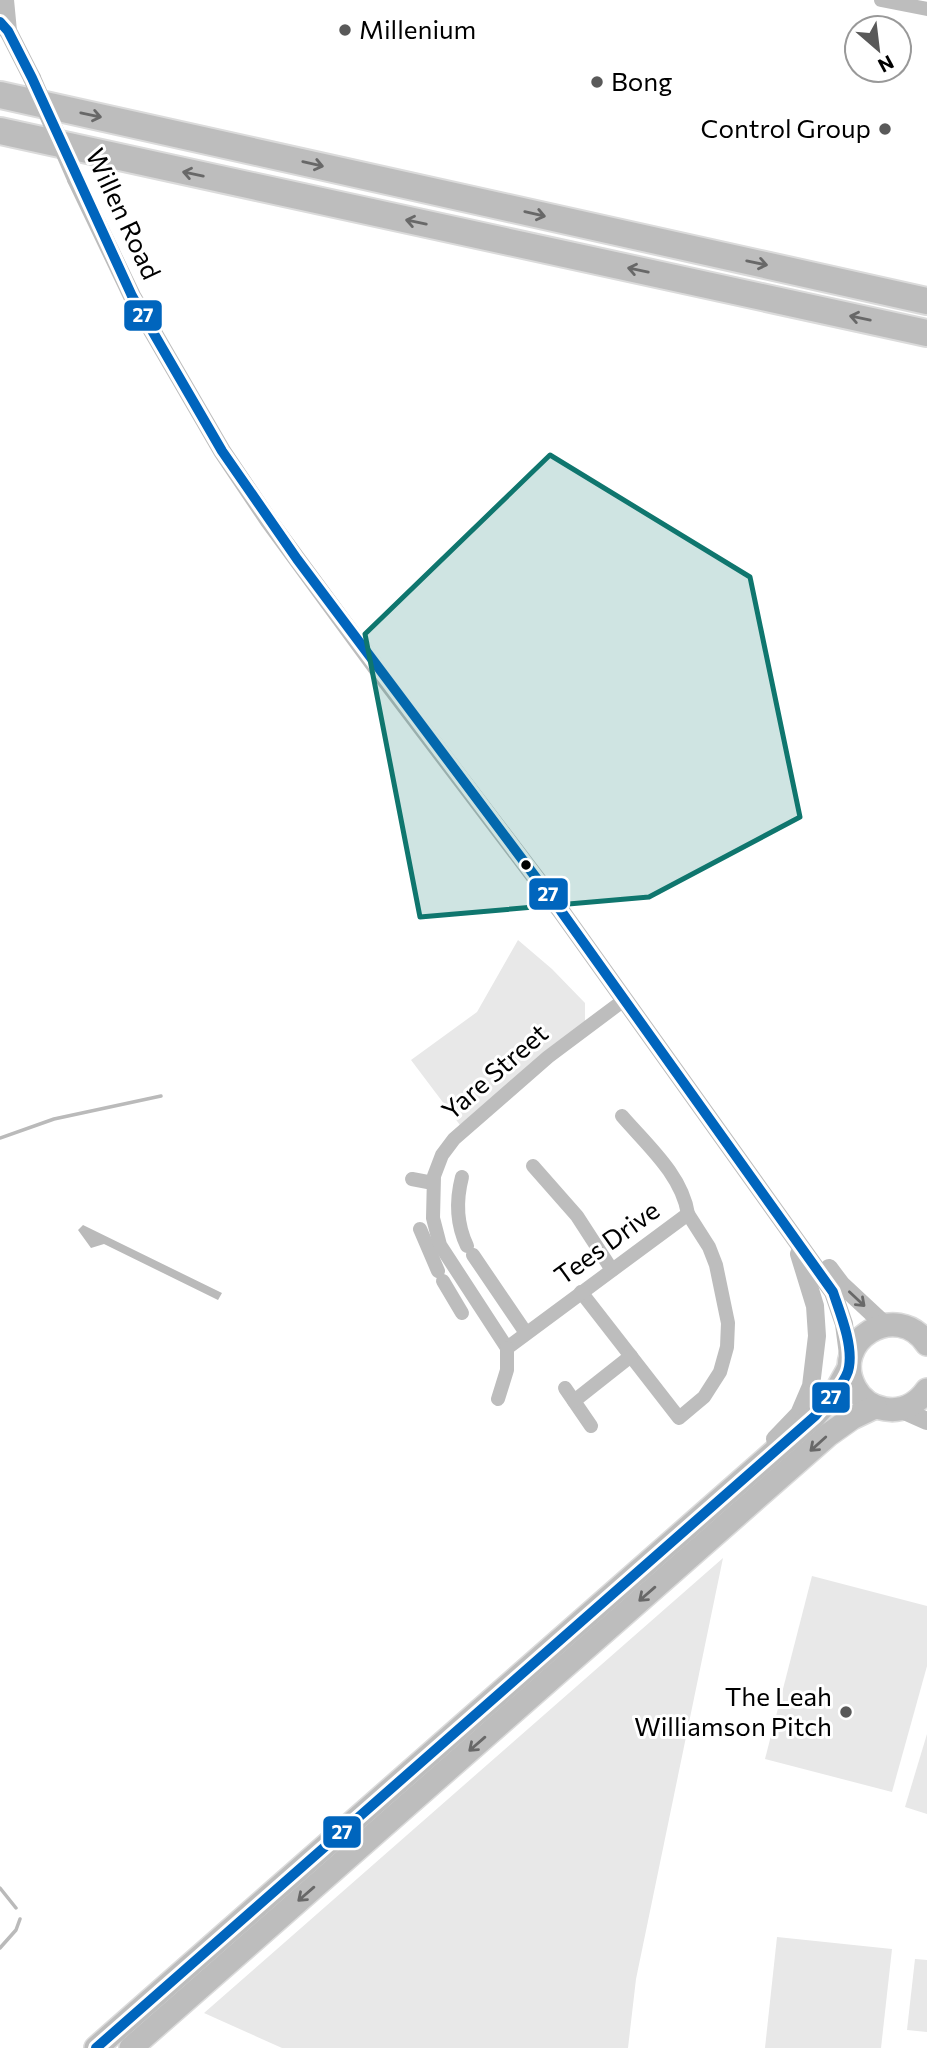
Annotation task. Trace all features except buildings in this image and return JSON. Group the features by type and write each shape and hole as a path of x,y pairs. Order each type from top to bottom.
{"highway":[{"path":"0,95 927,300"},
{"path":"0,131 927,333"}],"main road":[{"path":"927,1316 864,1335 851,1355 849,1368 856,1391 875,1407 900,1409 912,1405 927,1390"},
{"path":"894,1326 914,1331 927,1344"},
{"path":"96,2048 815,1416 835,1393 849,1368"},
{"path":"131,2048 828,1435 852,1418 875,1407"}],"street":[{"name":"Willen Road","path":"5,0 4,27 32,78 132,296 222,451 297,559 561,911 832,1292 844,1324 849,1368"},
{"path":"881,0 927,9"},
{"name":"Willen Road","path":"222,451 282,525 611,964 841,1284 894,1326"},
{"name":"Yare Street","path":"462,1312 441,1276 434,1248 433,1183 442,1155 454,1139 548,1057 624,1000"},
{"name":"Tees Drive","path":"506,1348 688,1214 685,1198 677,1181 622,1116"},
{"path":"533,1166 577,1216 612,1270"},
{"path":"462,1177 457,1194 460,1232 526,1333"},
{"path":"412,1179 433,1183"},
{"path":"433,1205 458,1206"},
{"path":"582,1292 679,1418 704,1397 720,1372 727,1347 727,1324 716,1265 709,1247 688,1214"},
{"name":"Yare Street","path":"420,1229 466,1286 506,1348"},
{"path":"728,1492 799,1414 811,1385 817,1336 816,1306 792,1235"},
{"path":"452,1296 466,1286"},
{"path":"498,1399 507,1370 506,1348"},
{"path":"574,1401 631,1356"},
{"path":"565,1388 591,1426"},
{"path":"900,1409 927,1421"}],"highlighted area":[{"path":"550,455 750,577 800,817 649,897 420,917 365,634"}],"shaded area":[{"path":"518,940 552,969 585,1003 585,1022 460,1125 411,1060 477,1012"},
{"path":"83,1225 222,1293 218,1300 104,1244 91,1248 78,1230"},
{"path":"723,1558 636,1979 628,2048 282,2048 204,2013"},
{"name":"The Leah Williamson Pitch","path":"812,1576 927,1606 927,1666 892,1792 765,1759"},
{"path":"927,1734 927,1814 905,1807"},
{"path":"777,1937 892,1949 881,2048 765,2048"},
{"path":"915,1959 927,1960 927,2032 907,2030"}],"waterway":[{"path":"0,1138 54,1119 161,1096"},
{"path":"0,1888 16,1908"},
{"path":"0,1948 16,1930 20,1919"}],"transit line":[{"name":"27","path":"0,22 8,31 32,78 132,296 222,451 297,559 561,911 833,1292 845,1329 850,1358 844,1379 815,1416 96,2048"}],"place":[{"name":"Millenium","path":"345,30"},
{"name":"Bong","path":"597,82"},
{"name":"Control Group","path":"885,129"},
{"name":"The Leah Williamson Pitch","path":"846,1712"}]}
